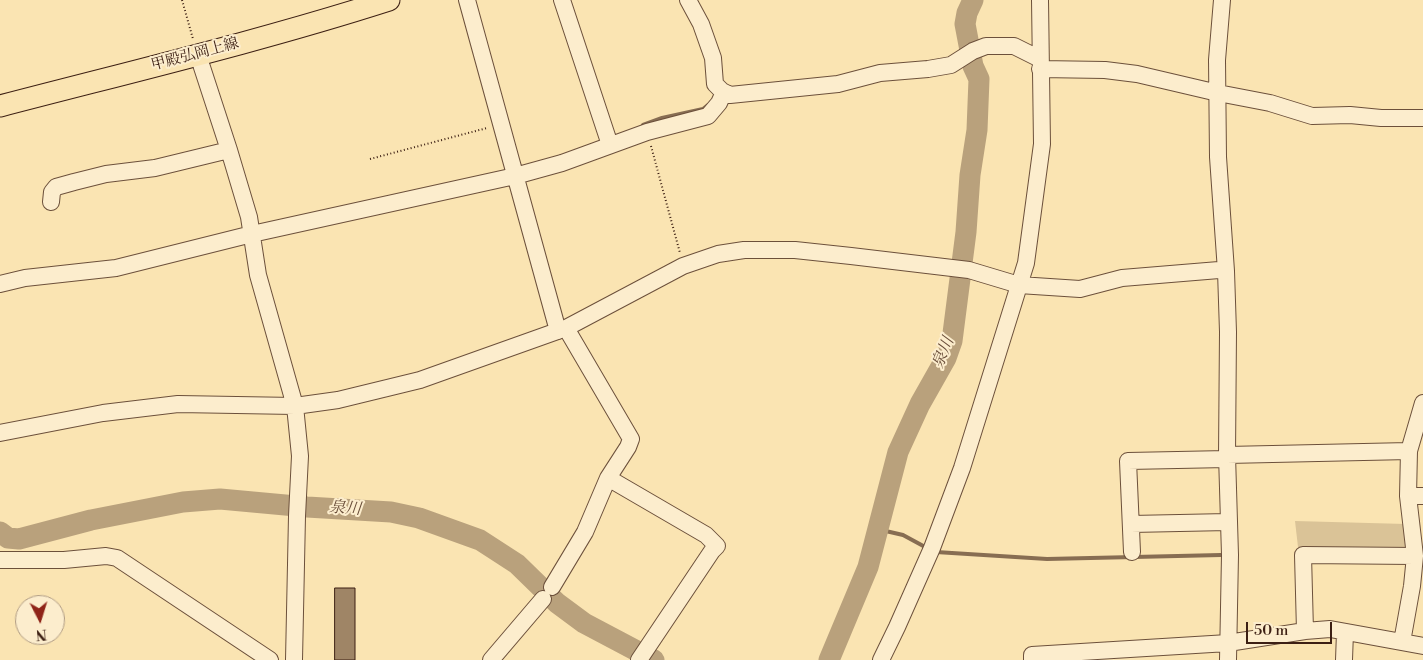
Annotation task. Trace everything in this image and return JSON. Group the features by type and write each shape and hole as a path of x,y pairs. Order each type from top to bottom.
{"main road":[{"name":"甲殿弘岡上線","path":"0,106 198,55 325,20 389,0"}],"street":[{"path":"467,0 514,170 562,330 631,439 608,478 585,532 548,593 491,660"},
{"path":"562,0 608,139"},
{"path":"688,0 701,24 713,58 715,84 730,95 838,84 880,73 928,69 951,65 969,53 986,46 1014,46 1040,64 1137,74 1218,93 1270,102 1312,116 1350,115 1381,118 1423,118"},
{"path":"881,660 898,628 931,551 962,468 1026,263 1042,144 1040,0"},
{"path":"1222,0 1217,60 1218,157 1228,332 1227,457 1230,555 1228,660"},
{"path":"198,55 230,150 251,227 258,275 295,406 300,456 294,660"},
{"path":"0,284 24,278 116,268 251,227 514,170 562,163 608,139 647,132 708,116 719,103 721,90"},
{"path":"51,202 52,192 56,187 106,174 155,168 230,150"},
{"path":"0,434 103,413 178,404 295,406 338,400 420,380 562,330 684,266 718,254 744,250 795,250 962,269 1019,285 1080,289 1122,278 1226,271"},
{"path":"1402,642 1412,586 1415,556 1415,496 1409,451 1419,429 1423,403"},
{"path":"1132,552 1128,461 1409,451"},
{"path":"608,478 706,535 717,546 642,655"},
{"path":"1131,524 1228,522"},
{"path":"1306,631 1304,555 1415,556"},
{"path":"0,560 64,560 106,556 116,558 270,660"},
{"path":"1032,660 1032,655 1228,643 1330,629 1423,646"},
{"path":"1344,660 1346,632"}],"path":[{"path":"182,0 198,55"},
{"path":"370,159 502,124"},
{"path":"647,132 684,266"}],"shaded area":[{"path":"1295,521 1406,524 1408,549 1302,552 1298,547"}],"building":[{"path":"335,588 355,588 355,660 335,660"}],"waterway":[{"name":"泉川","path":"829,660 868,567 898,452 920,404 946,358 952,341 966,232 970,175 977,130 979,79 973,66 965,24 967,13 973,0"},
{"path":"643,125 662,118 703,109 708,105"},
{"name":"泉川","path":"0,532 8,538 19,539 91,520 183,502 220,499 391,512 419,518 480,540 517,564 557,603 584,623 654,660"},
{"path":"877,529 903,535 927,548"},
{"path":"936,552 1047,559 1221,555"}]}
